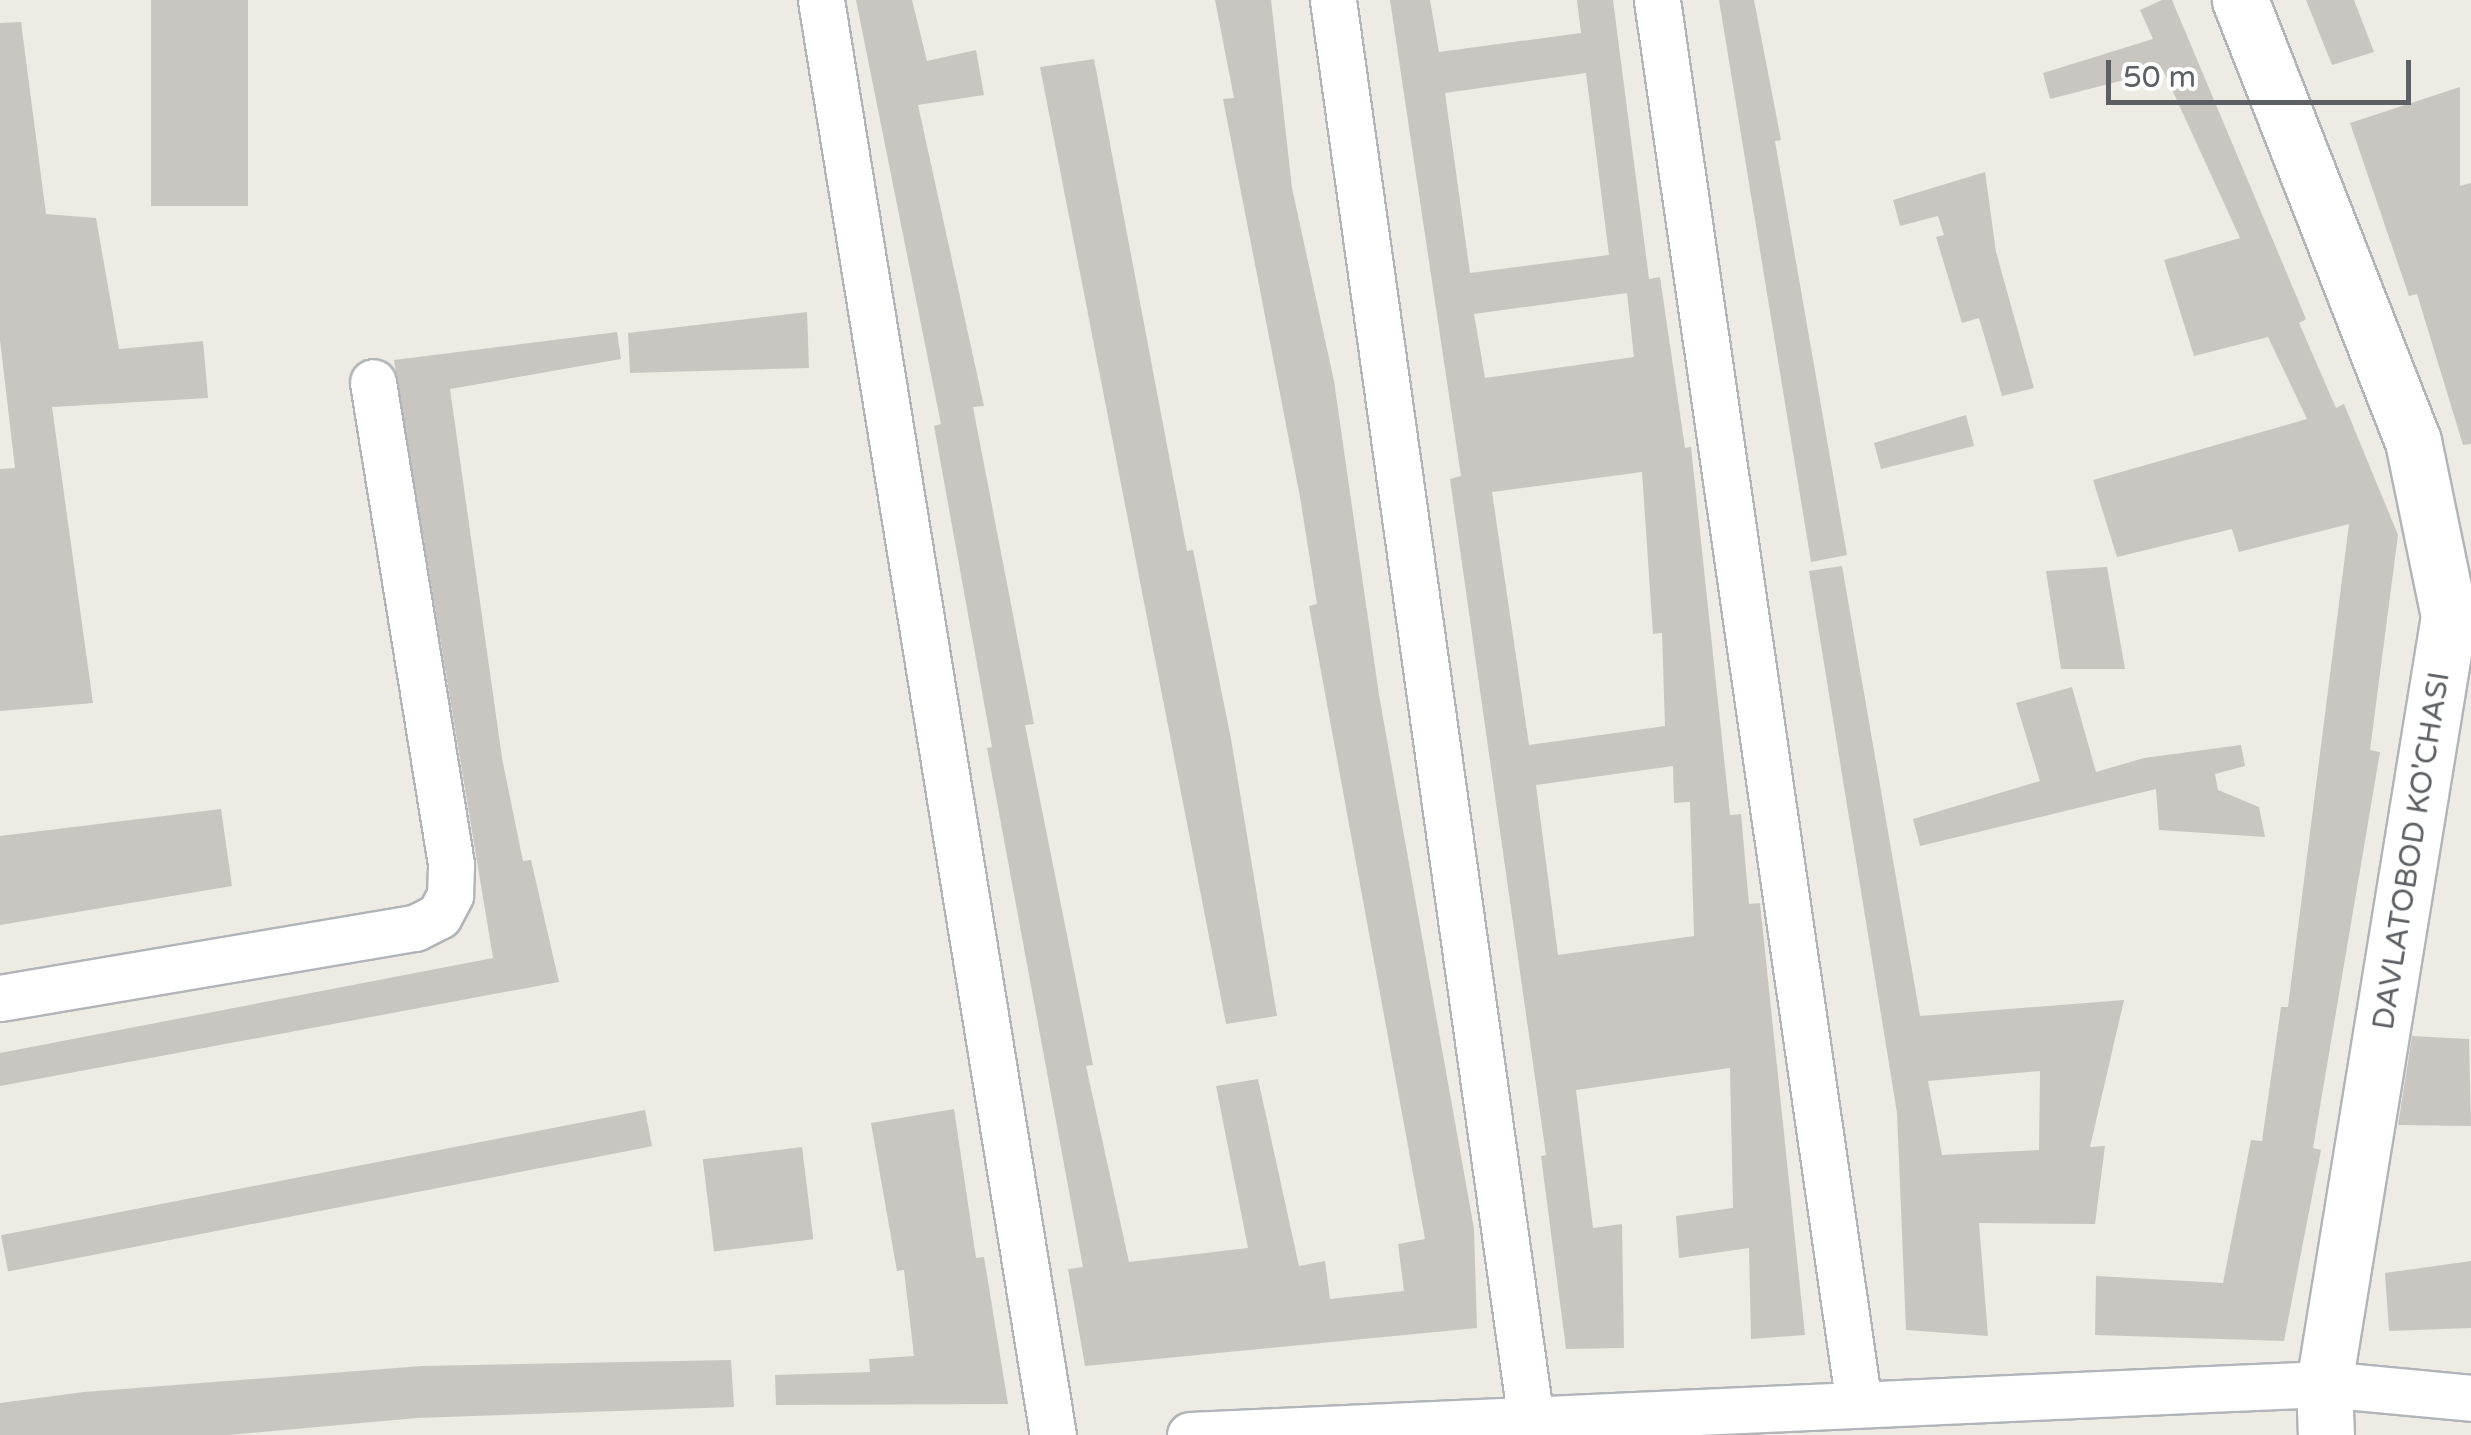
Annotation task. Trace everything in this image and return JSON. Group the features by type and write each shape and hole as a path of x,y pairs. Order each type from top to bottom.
{"street":[{"path":"820,0 1053,1435"},
{"path":"1333,0 1532,1427"},
{"path":"1657,0 1859,1405"},
{"name":"DAVLATOBOD KO'CHASI","path":"2240,0 2414,441 2449,616 2325,1410"},
{"path":"0,998 414,928 439,916 450,895 451,864 373,382"},
{"path":"1190,1435 1532,1427 1859,1405 2325,1410 2471,1398"}],"building":[{"path":"151,0 248,0 248,206 151,206"},
{"path":"856,0 912,0 927,61 976,50 984,95 918,105 984,406 973,407 1034,724 1025,725 1093,1065 1086,1066 1129,1262 1248,1248 1216,1086 1258,1079 1299,1266 1325,1261 1330,1299 1404,1291 1398,1244 1425,1239 1309,606 1317,604 1300,497 1223,99 1234,98 1215,0 1271,0 1292,188 1334,381 1379,695 1474,1229 1477,1328 1085,1366 1068,1269 1083,1267 987,748 992,747 934,426 941,424"},
{"path":"1390,0 1430,0 1439,52 1581,33 1577,0 1613,0 1649,279 1660,277 1685,448 1691,447 1730,815 1741,814 1749,904 1760,903 1805,1335 1751,1339 1749,1248 1679,1258 1676,1216 1733,1208 1730,1068 1576,1090 1593,1228 1622,1224 1624,1348 1566,1349 1541,1156 1546,1155 1450,479 1461,476","holes":["1586,73 1609,255 1470,273 1445,93","1627,293 1634,357 1485,378 1474,314","1642,472 1653,634 1662,633 1665,726 1529,745 1492,492","1673,766 1674,803 1690,802 1694,936 1558,955 1536,785"]},
{"path":"1719,0 1754,0 1781,140 1775,141 1847,555 1811,562"},
{"path":"2172,0 2306,319 2299,323 2336,408 2344,404 2398,535 2370,750 2380,752 2313,1148 2321,1150 2284,1341 2095,1335 2096,1276 2223,1283 2251,1140 2262,1141 2281,1007 2288,1007 2349,524 2239,552 2232,529 2117,557 2093,480 2307,419 2268,337 2194,356 2164,260 2240,238 2163,70 2050,99 2043,73 2153,39 2140,10"},
{"path":"2306,0 2354,0 2374,52 2332,65"},
{"path":"21,22 46,214 96,218 119,349 203,341 208,398 52,407 93,703 0,711 0,469 15,468 0,340 0,23"},
{"path":"1094,59 1187,551 1193,550 1231,739 1277,1016 1226,1024 1040,67"},
{"path":"2460,87 2460,186 2471,183 2471,444 2463,445 2417,294 2409,296 2350,123"},
{"path":"1985,172 1996,252 2034,388 2002,396 1979,318 1962,323 1936,237 1944,235 1938,216 1900,226 1893,200"},
{"path":"807,312 809,368 630,373 628,333"},
{"path":"617,332 621,359 450,389 502,758 523,861 531,860 559,982 0,1086 0,1053 493,958 394,360"},
{"path":"1966,415 1974,446 1881,469 1874,443"},
{"path":"1842,566 1920,1016 2124,1000 2090,1147 2105,1146 2095,1224 1979,1223 1988,1336 1906,1330 1897,1113 1809,571","holes":["2040,1071 2039,1150 1942,1155 1928,1081"]},
{"path":"2107,567 2125,669 2061,669 2046,571"},
{"path":"2072,687 2096,772 2144,758 2241,745 2245,766 2215,774 2218,790 2259,807 2265,837 2159,830 2156,789 1920,846 1913,819 2040,781 2016,703"},
{"path":"221,809 232,886 0,925 0,836"},
{"path":"2412,1036 2469,1039 2471,1126 2398,1125"},
{"path":"954,1109 976,1258 984,1257 1008,1404 776,1405 775,1375 870,1372 869,1359 914,1356 904,1270 897,1271 871,1123"},
{"path":"645,1110 652,1146 8,1271 1,1235"},
{"path":"802,1147 813,1239 714,1251 703,1159"},
{"path":"2471,1261 2471,1328 2389,1331 2385,1273"},
{"path":"731,1360 734,1407 417,1418 228,1435 0,1435 0,1403 84,1392 422,1366"}]}
